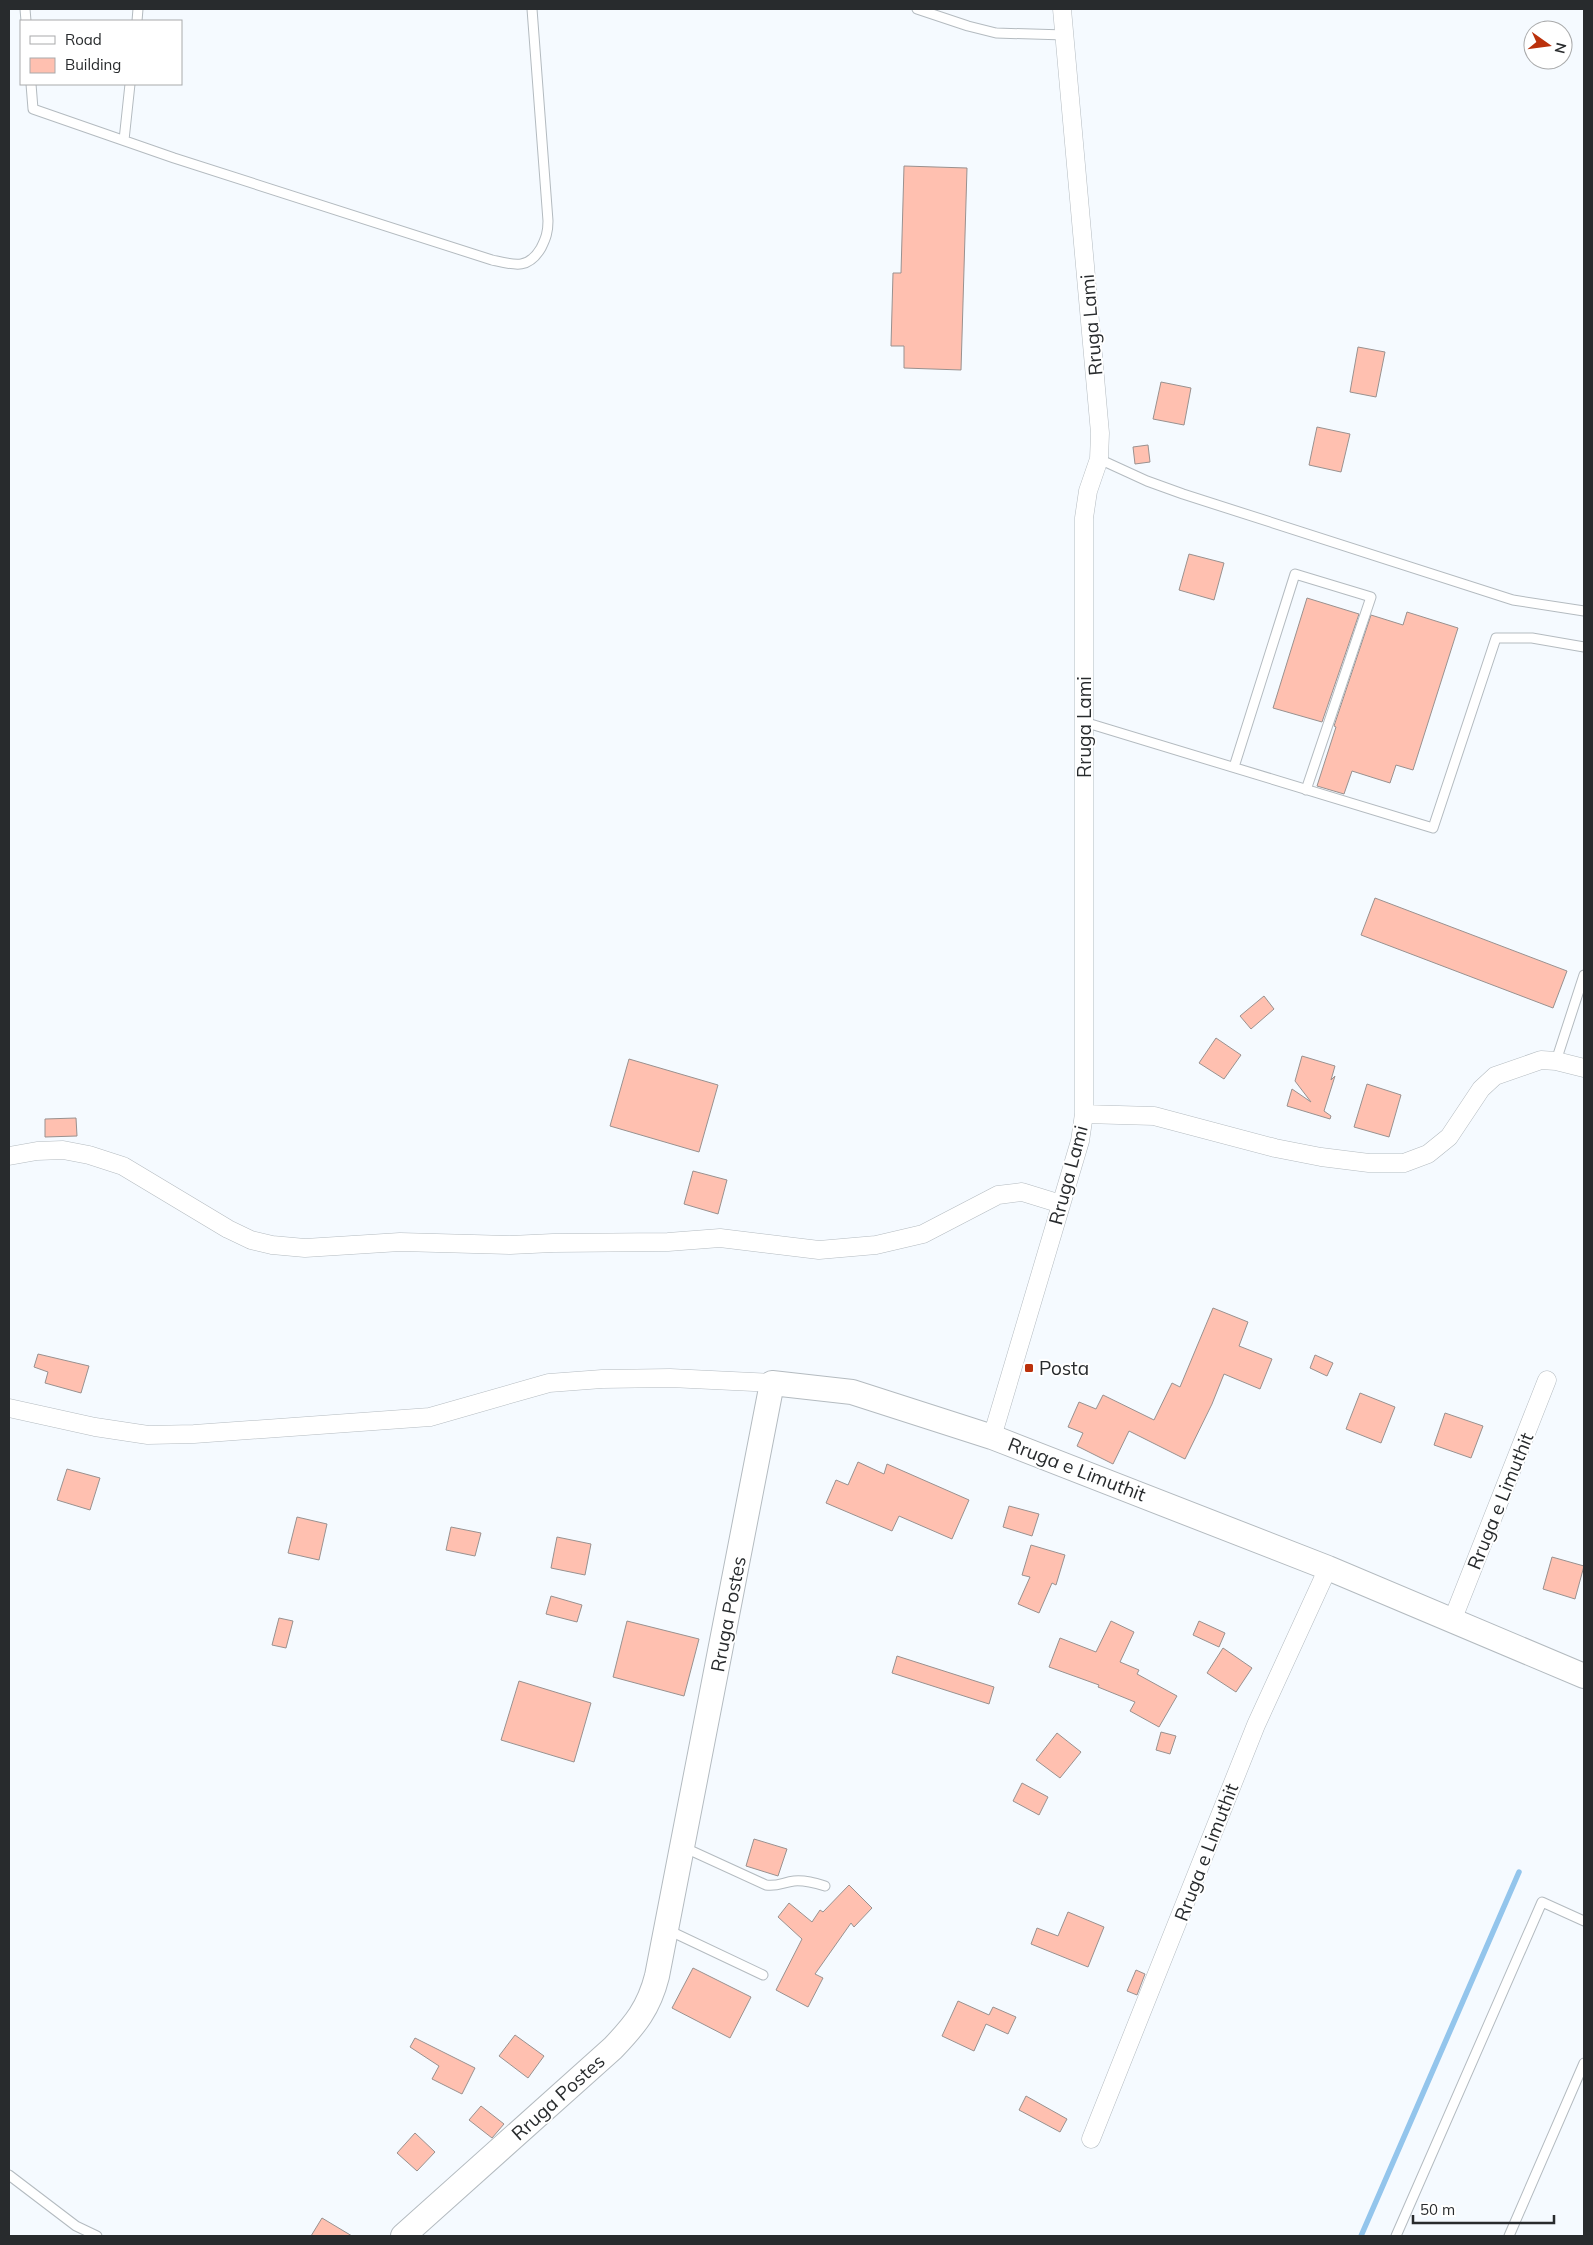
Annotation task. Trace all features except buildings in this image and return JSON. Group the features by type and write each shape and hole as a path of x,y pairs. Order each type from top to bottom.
{"street":[{"name":"Rruga Lami","path":"992,1437 1080,1141 1084,1114 1084,518 1088,491 1098,465 1098,400 1062,9"},
{"path":"1084,1114 1154,1116 1275,1148 1321,1157 1369,1163 1404,1163 1428,1154 1449,1137 1481,1089 1495,1076 1541,1060 1556,1061 1584,1068"},
{"path":"9,1156 37,1151 63,1150 89,1155 123,1166 228,1229 251,1240 272,1245 305,1248 400,1242 510,1245 668,1242 720,1238 818,1250 876,1245 923,1234 998,1194 1022,1192 1061,1204"},
{"path":"9,1408 95,1427 148,1435 194,1434 430,1417 549,1384 602,1379 670,1378 772,1382"},
{"name":"Rruga e Limuthit","path":"1452,1621 1547,1380"},
{"name":"Rruga e Limuthit","path":"772,1382 852,1392 992,1437 1328,1568 1584,1676"},
{"name":"Rruga Postes","path":"404,2236 613,2048 632,2029 646,2009 652,1993 666,1928 772,1382"},
{"name":"Rruga e Limuthit","path":"1091,2139 1256,1725 1328,1568"}],"lane":[{"path":"30,85 33,109 492,260 523,265 534,259 547,236 548,221 532,9"},
{"path":"917,9 996,33 1065,35"},
{"path":"124,140 130,85"},
{"path":"1098,465 1513,600 1584,611"},
{"path":"1234,767 1296,574 1371,597 1306,790"},
{"path":"1084,722 1433,828 1496,638 1532,638 1584,647"},
{"path":"1556,1061 1584,975"},
{"path":"682,1846 766,1885 775,1886 804,1880 825,1886"},
{"path":"1396,2236 1542,1902 1584,1920"},
{"path":"666,1928 764,1975"},
{"path":"1508,2236 1584,2062"},
{"path":"9,2174 76,2226 97,2236"}],"waterway":[{"path":"1361,2236 1519,1872"}],"place":[{"name":"Posta","path":"1029,1368"}]}
